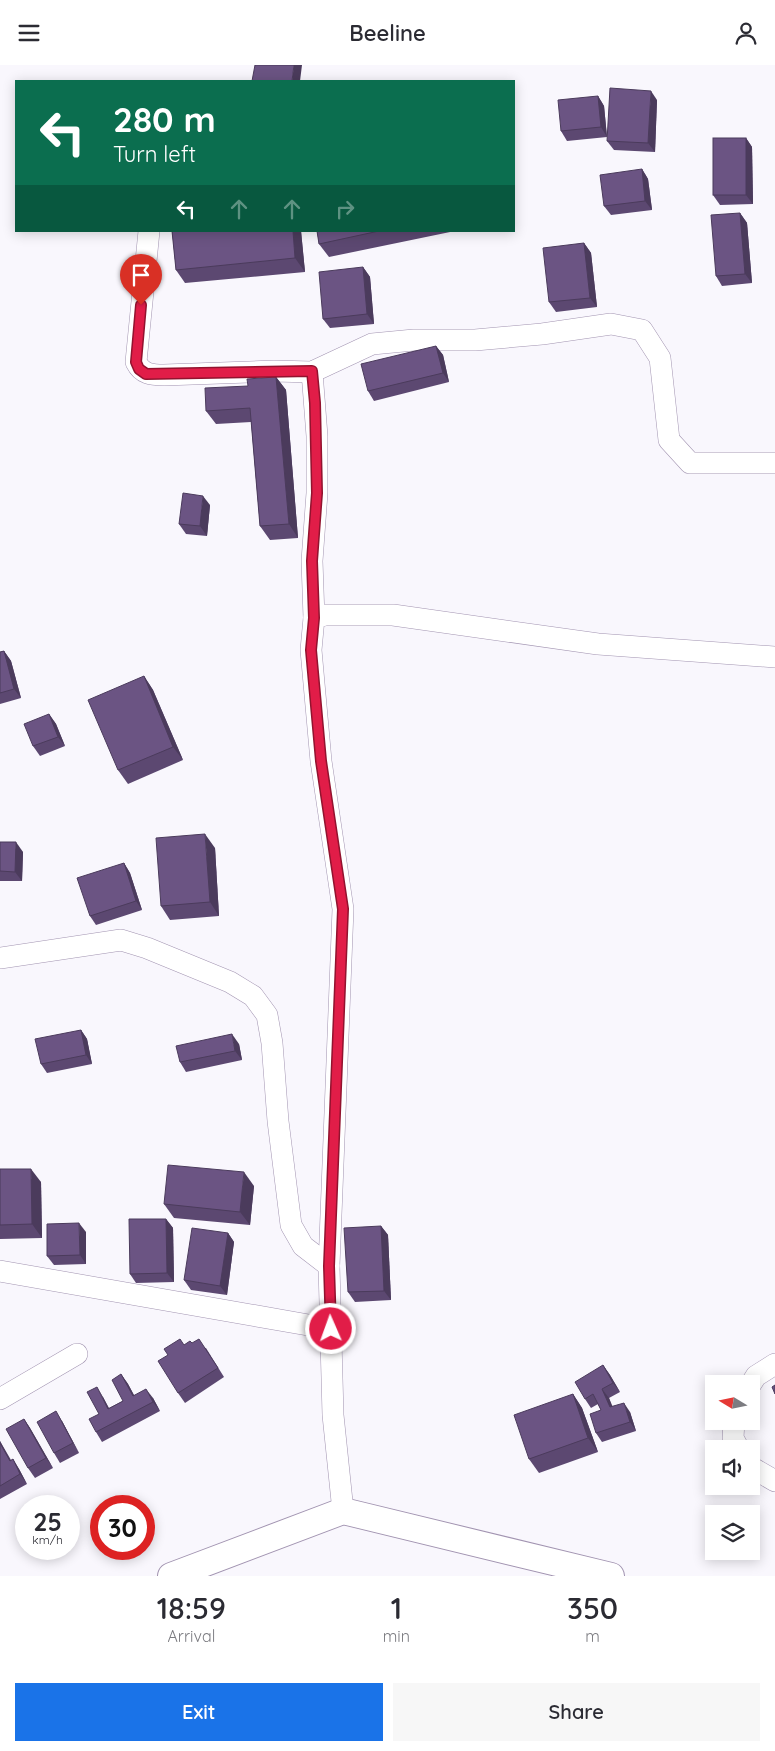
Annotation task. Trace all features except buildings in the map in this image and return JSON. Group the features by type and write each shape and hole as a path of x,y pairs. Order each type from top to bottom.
{"street":[{"path":"149,232 136,362 139,369 146,374 312,371 372,344 414,340 475,340 542,334 611,324 642,330 660,358 669,440 690,463 775,463"},
{"path":"312,371 317,436 317,493 312,561 314,618 311,650 321,761 343,909 329,1266 333,1415 343,1511"},
{"path":"314,618 326,615 394,615 598,644 775,657"},
{"path":"0,958 121,940 147,948 230,982 253,996 266,1015 272,1043 278,1121 291,1225 303,1246 329,1266"},
{"path":"0,1271 331,1329"},
{"path":"0,1399 77,1354"},
{"path":"758,1375 775,1364"},
{"path":"760,1472 775,1481"},
{"path":"171,1576 343,1511 611,1576"}],"route":[{"path":"141,305 136,362 139,369 146,374 312,371 317,436 317,493 312,561 314,618 311,650 321,761 343,909 335,1063 329,1266 331,1329"}]}
